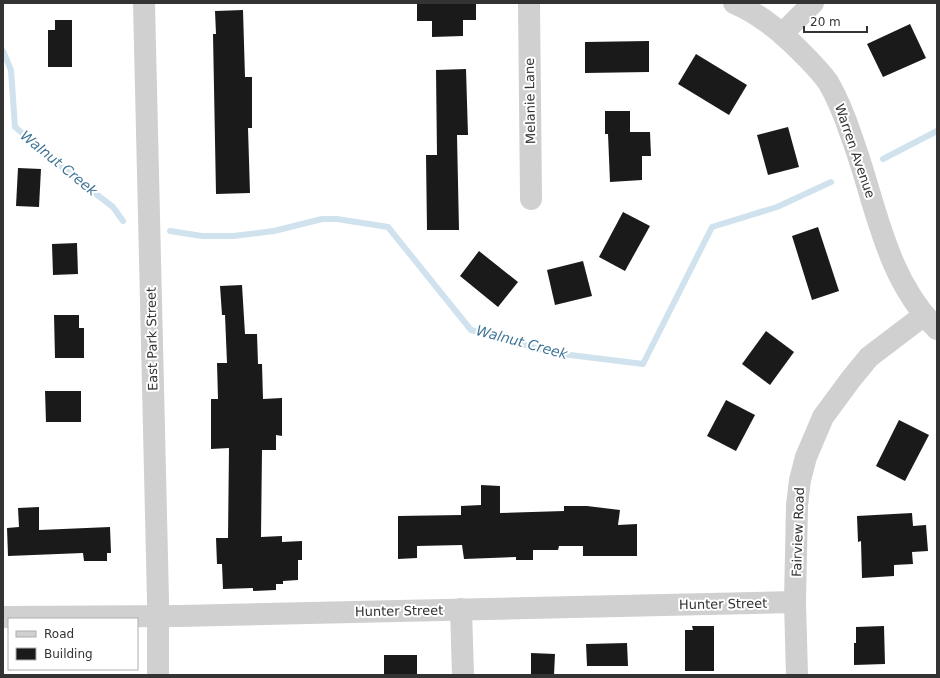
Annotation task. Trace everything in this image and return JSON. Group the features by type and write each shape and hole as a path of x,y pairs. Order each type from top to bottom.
{"street":[{"name":"East Park Street","path":"144,3 158,616 158,675"},
{"name":"Melanie Lane","path":"529,3 531,199"},
{"name":"Warren Avenue","path":"734,3 763,20 782,34 811,61 828,82 841,108 856,148 877,219 892,260 904,287 930,323"},
{"path":"782,34 813,3"},
{"name":"Fairview Road","path":"797,675 797,505 800,480 806,456 823,417 869,357 930,323"},
{"name":"Hunter Street","path":"3,617 158,616 796,602"},
{"path":"462,609 463,675"}],"building":[{"path":"417,3 476,3 476,20 463,20 463,36 432,37 432,21 417,21"},
{"path":"243,10 245,77 252,77 252,128 248,128 250,193 216,194 213,34 216,34 215,11"},
{"path":"55,20 72,20 72,67 48,67 48,30 55,30"},
{"path":"910,24 926,58 883,77 867,44"},
{"path":"649,41 649,72 585,73 585,42"},
{"path":"696,54 747,85 729,115 678,84"},
{"path":"466,69 468,135 457,135 459,230 427,230 426,155 437,155 436,70"},
{"path":"605,111 630,111 630,132 650,132 651,156 642,156 642,180 610,182 608,134 605,134"},
{"path":"788,127 799,167 768,175 757,135"},
{"path":"18,168 41,169 39,207 16,206"},
{"path":"623,212 650,226 625,271 599,257"},
{"path":"818,227 839,291 812,300 792,236"},
{"path":"77,243 78,274 53,275 52,244"},
{"path":"479,251 518,282 498,307 460,276"},
{"path":"583,261 592,296 555,305 547,270"},
{"path":"242,285 245,334 257,334 258,364 262,364 263,399 282,398 282,436 276,435 276,450 262,450 261,537 282,536 282,542 302,541 302,560 298,560 298,580 283,581 283,584 276,584 276,590 253,591 253,588 223,589 222,564 217,564 216,538 228,538 229,448 211,449 211,399 218,399 217,363 227,363 225,315 222,315 220,286"},
{"path":"54,315 79,315 79,328 84,328 84,358 55,358"},
{"path":"766,331 794,352 770,385 742,364"},
{"path":"45,391 81,391 81,422 46,422"},
{"path":"726,400 755,415 736,451 707,436"},
{"path":"899,420 929,435 905,481 876,466"},
{"path":"481,485 500,486 500,513 564,511 564,506 587,506 620,510 618,525 637,524 637,556 583,556 583,546 559,546 558,550 533,550 533,560 516,560 516,557 464,559 462,545 417,546 417,558 398,559 398,516 461,515 461,506 481,505"},
{"path":"39,507 39,530 110,527 111,553 107,553 107,561 84,561 83,553 8,556 7,528 19,527 18,508"},
{"path":"912,513 913,526 926,525 928,551 912,552 913,564 894,565 894,576 862,578 861,541 858,542 857,516"},
{"path":"692,626 714,626 714,671 685,671 685,630 693,630"},
{"path":"884,626 885,664 854,665 856,627"},
{"path":"627,643 628,666 587,666 586,644"},
{"path":"531,653 555,654 554,675 531,675"},
{"path":"384,655 417,655 417,675 384,675"}],"waterway":[{"name":"Walnut Creek","path":"3,51 11,70 15,127 70,174 113,207 123,221"},
{"name":"Walnut Creek","path":"883,159 937,131"},
{"name":"Walnut Creek","path":"170,231 202,236 233,236 274,231 322,219 337,219 388,227 471,330 554,353 643,364 712,227 777,207 831,182"}]}
